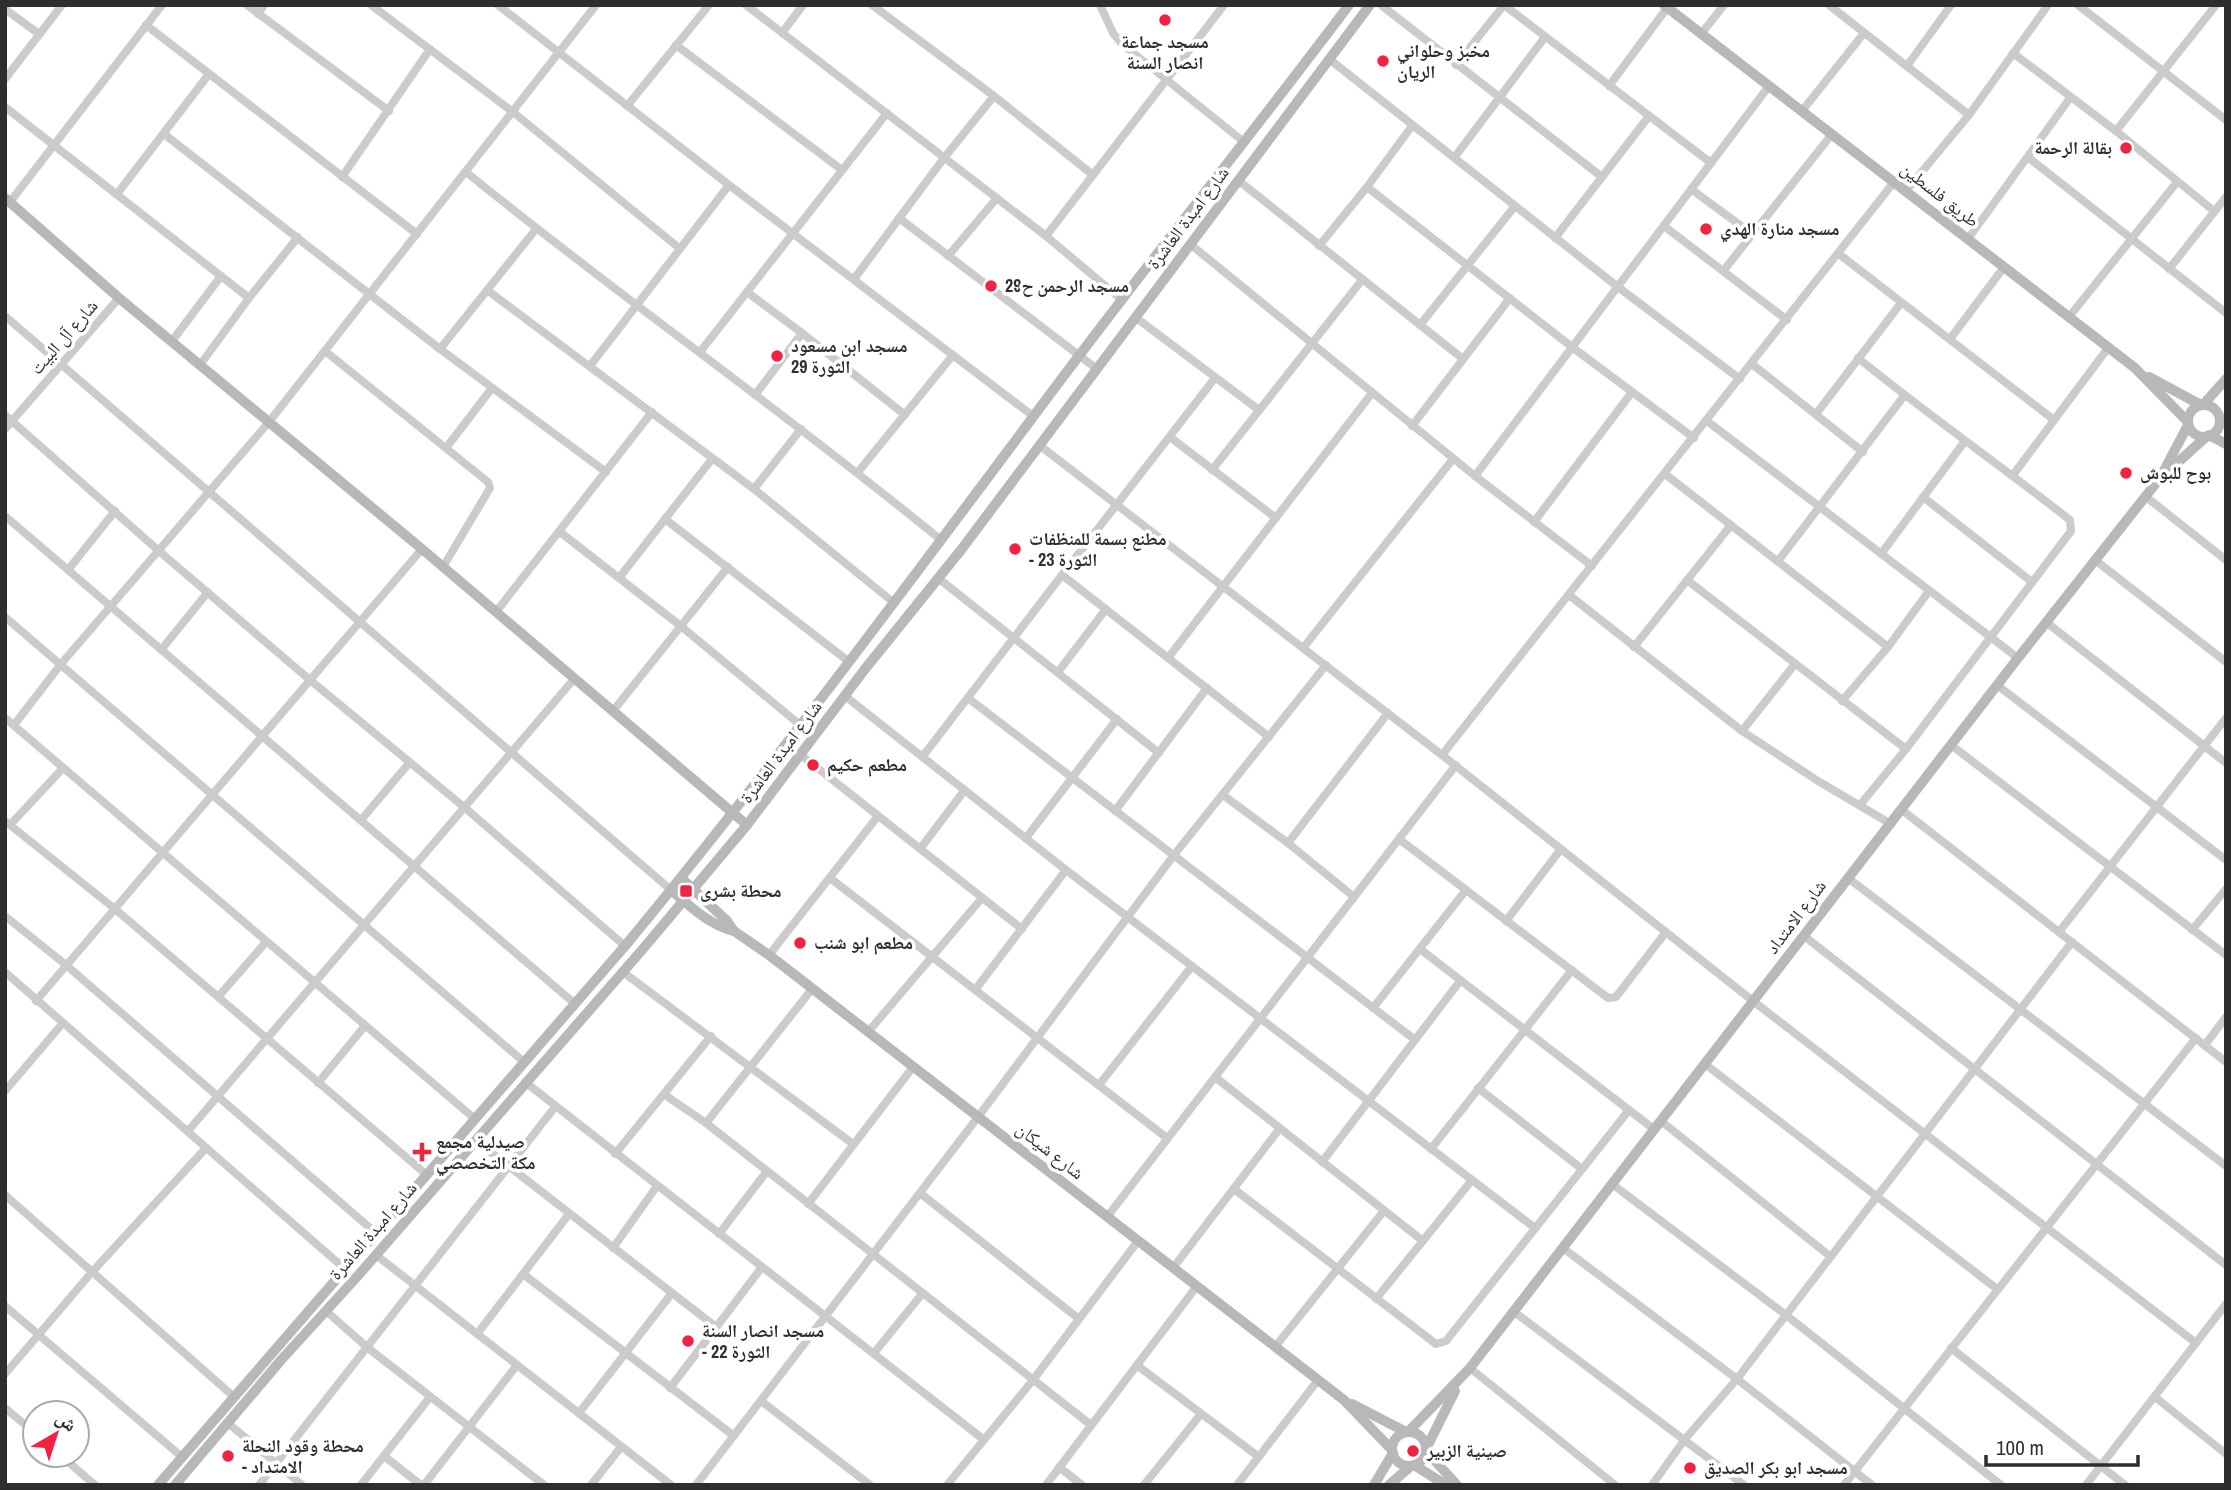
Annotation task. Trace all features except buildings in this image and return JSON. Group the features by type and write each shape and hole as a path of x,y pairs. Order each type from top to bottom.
{"street":[{"path":"5,79 62,5"},
{"path":"162,5 8,200 119,298 422,549 747,825"},
{"path":"247,5 389,111"},
{"path":"258,14 264,5"},
{"path":"371,5 513,112 679,248"},
{"path":"498,5 1033,416"},
{"path":"14,725 61,664 269,422 596,5"},
{"path":"627,106 709,5"},
{"path":"746,5 1046,236 1122,300"},
{"path":"782,33 803,5"},
{"path":"872,5 1093,175"},
{"path":"1100,5 1112,33 1121,43 1244,142"},
{"path":"1046,236 1224,5"},
{"name":"شارع امبدة العاشرة","path":"161,1481 377,1234 681,878 1349,5"},
{"name":"شارع امبدة العاشرة","path":"176,1485 282,1359 623,972 747,825 1097,369 1370,5"},
{"path":"1381,5 1602,177"},
{"path":"1456,65 1504,5 1711,163"},
{"path":"1701,34 1724,5"},
{"path":"1829,5 1969,115"},
{"path":"1906,191 1969,115 2048,5"},
{"path":"2078,5 2225,118"},
{"path":"2116,131 2213,9 2202,5"},
{"path":"1907,66 1950,6"},
{"path":"1609,86 1665,7"},
{"name":"طريق فلسطين","path":"1665,7 2135,368 2188,424"},
{"path":"5,9 39,34"},
{"path":"146,25 417,234"},
{"path":"1802,111 1864,33"},
{"path":"1454,158 1545,37"},
{"path":"676,45 842,170"},
{"path":"342,177 430,49"},
{"path":"2013,53 2116,131 2214,211"},
{"path":"1329,59 1555,238 1740,379"},
{"path":"117,194 209,74"},
{"path":"1475,476 1769,86"},
{"path":"854,279 993,96"},
{"path":"1968,239 2070,98"},
{"path":"5,107 249,298"},
{"path":"700,352 887,113"},
{"path":"1555,238 1649,116"},
{"path":"1319,246 1412,126"},
{"path":"164,134 369,295 606,472"},
{"path":"1724,270 1832,134"},
{"path":"2029,158 2226,313"},
{"path":"466,172 536,229 858,472 941,540"},
{"path":"1239,181 1463,359"},
{"path":"2069,317 2177,181"},
{"path":"1443,755 1894,182"},
{"path":"590,366 729,185"},
{"path":"1367,187 1694,438"},
{"path":"1692,189 1752,234"},
{"path":"2169,269 2226,197"},
{"path":"948,256 996,198"},
{"path":"1420,325 1515,206"},
{"path":"899,218 1097,369"},
{"path":"1664,226 1787,320"},
{"path":"440,349 536,229"},
{"path":"200,365 298,237"},
{"path":"1189,244 1453,459 1592,566"},
{"path":"1839,254 2054,420"},
{"path":"1950,339 2004,267"},
{"path":"172,341 221,276"},
{"path":"1212,470 1362,280"},
{"path":"488,290 754,489 894,602"},
{"path":"747,292 905,415"},
{"name":"شارع آل البيت","path":"5,429 9,418 62,365 119,298"},
{"path":"1412,426 1510,298"},
{"path":"1816,414 1901,303"},
{"path":"5,316 671,890"},
{"path":"1135,317 1259,411"},
{"path":"755,395 803,333"},
{"path":"2013,475 2108,348"},
{"path":"325,351 488,482 490,488 443,567"},
{"path":"858,472 953,355"},
{"path":"1858,358 1904,396 2013,475 2070,520 2072,525 2071,531 1991,639 1860,805"},
{"path":"1752,364 1863,452"},
{"path":"2135,368 2171,390 2213,408 2221,421"},
{"path":"923,756 1215,378"},
{"path":"2226,379 2202,405 2191,411 2188,424 2196,434 2226,444"},
{"path":"446,448 492,387"},
{"path":"1534,522 1632,392"},
{"path":"1168,658 1372,393"},
{"path":"1778,561 1904,396"},
{"path":"2208,436 2216,431 2226,405"},
{"path":"496,612 652,412"},
{"path":"9,418 159,551 625,946"},
{"path":"1707,421 2018,658"},
{"name":"شارع الامتداد","path":"2160,478 2188,424"},
{"path":"754,489 801,429"},
{"name":"شارع الامتداد","path":"1407,1432 1470,1368 2145,496 2160,478 2208,436"},
{"path":"1170,437 1276,518"},
{"path":"1881,554 1965,441"},
{"path":"1039,445 1456,765 1753,1001 2196,1343"},
{"path":"619,578 712,458"},
{"path":"1303,648 1453,459"},
{"path":"1665,474 1888,647"},
{"path":"2145,496 2226,560"},
{"path":"1923,497 2032,582"},
{"path":"68,570 115,511"},
{"path":"5,516 574,1003"},
{"path":"665,519 848,661"},
{"path":"1634,647 1731,525"},
{"path":"560,532 682,626 799,724"},
{"path":"36,1001 422,549"},
{"path":"2095,560 2226,662"},
{"path":"612,711 728,567"},
{"path":"1062,575 1269,737"},
{"path":"938,578 1159,753"},
{"path":"1688,580 1906,749"},
{"path":"909,582 924,595"},
{"path":"1842,701 1888,647 1929,591"},
{"path":"161,650 208,592"},
{"path":"1569,596 1742,731 1818,781 1891,824"},
{"path":"1058,672 1106,610"},
{"path":"5,617 524,1062"},
{"path":"2046,622 2226,763"},
{"path":"1742,731 1795,664"},
{"path":"696,1485 978,1117 1174,855 1326,665"},
{"path":"187,1131 464,807 513,754 574,679"},
{"path":"1997,685 2226,860"},
{"path":"1115,811 1208,688"},
{"path":"845,696 1066,870 1535,1228"},
{"path":"968,698 1414,1039"},
{"path":"1288,843 1388,713"},
{"path":"5,718 313,984 475,1119"},
{"path":"2059,932 2226,718"},
{"path":"1026,838 1117,719"},
{"path":"1951,745 2226,955"},
{"path":"801,755 1022,929"},
{"path":"361,820 410,762"},
{"path":"1107,1217 1456,765"},
{"path":"63,768 8,823 115,909 427,1175"},
{"path":"920,849 964,791"},
{"path":"1223,795 1354,897"},
{"path":"1902,810 2226,1062"},
{"path":"769,955 878,817"},
{"path":"1399,839 1612,999 1666,932"},
{"path":"1506,921 1561,849"},
{"path":"975,990 1066,870"},
{"name":"شارع شيكان","path":"681,878 694,888 734,931"},
{"path":"830,878 1167,1138"},
{"path":"1848,878 2226,1167"},
{"path":"2193,930 2226,889"},
{"name":"شارع شيكان","path":"671,890 710,921 734,931 769,955 1344,1400 1393,1452"},
{"path":"1373,1008 1466,890"},
{"path":"868,1032 982,898"},
{"path":"5,916 66,965 377,1234"},
{"path":"1804,936 2226,1265"},
{"path":"218,997 266,942"},
{"path":"1652,1485 1685,1439 1737,1379 2072,942"},
{"path":"1420,949 1629,1110 1658,1125 1831,1257"},
{"path":"1099,1086 1192,966"},
{"path":"1431,1149 1572,970"},
{"path":"5,972 345,1269"},
{"path":"623,972 853,1144"},
{"path":"1322,1162 1460,981"},
{"path":"706,1123 812,989"},
{"path":"2205,1045 2226,1017"},
{"path":"5,1091 62,1024"},
{"path":"318,1083 364,1027"},
{"path":"615,1154 711,1036"},
{"path":"1844,1485 2196,1038"},
{"path":"1705,1064 1997,1289"},
{"path":"808,1204 913,1067"},
{"path":"1215,1077 1423,1241"},
{"path":"525,1082 984,1439"},
{"path":"1478,1088 1582,1169"},
{"path":"665,1095 706,1123 1091,1425"},
{"path":"259,1485 555,1107"},
{"path":"1234,1189 1436,1344 1441,1344 1629,1110"},
{"path":"1173,1268 1280,1128"},
{"path":"475,1140 716,1327"},
{"path":"5,1374 92,1272 206,1148"},
{"path":"719,1234 767,1171"},
{"path":"1376,1299 1472,1180"},
{"path":"1612,1184 1786,1315 2001,1485"},
{"path":"612,1248 657,1186"},
{"path":"920,1193 1079,1319"},
{"path":"5,1195 233,1396"},
{"path":"1275,1347 1383,1212"},
{"path":"477,1334 569,1214"},
{"path":"947,1485 1033,1380 1138,1241"},
{"path":"1563,1248 1872,1485"},
{"path":"376,1255 671,1485"},
{"path":"670,1388 762,1267"},
{"path":"523,1274 734,1436"},
{"path":"1046,1485 1197,1286"},
{"path":"579,1413 672,1293"},
{"path":"874,1353 922,1294"},
{"path":"2086,1485 2226,1304"},
{"path":"5,1306 182,1457"},
{"path":"326,1311 368,1348 544,1485"},
{"path":"1513,1311 1744,1485"},
{"path":"1951,1348 2125,1485"},
{"path":"272,1351 282,1359"},
{"path":"384,1456 423,1485 517,1365"},
{"path":"1138,1366 1259,1457"},
{"path":"1470,1368 1615,1485"},
{"name":"شارع الامتداد","path":"1426,1450 1461,1379"},
{"path":"1237,1485 1318,1380"},
{"path":"361,1485 430,1397"},
{"path":"2155,1397 2226,1454"},
{"name":"شارع شيكان","path":"1344,1400 1407,1432"},
{"path":"761,1401 870,1485"},
{"path":"5,1408 21,1421"},
{"path":"1144,1485 1201,1414"},
{"path":"229,1424 302,1485"},
{"path":"1374,1485 1393,1452 1394,1441 1407,1432 1421,1437 1426,1450 1457,1485"},
{"path":"591,1485 621,1447"},
{"path":"1390,1485 1421,1462 1426,1450"},
{"path":"1393,1452 1398,1461 1413,1466 1446,1485"},
{"path":"1059,1467 1082,1485"},
{"path":"76,1469 95,1485"},
{"path":"161,1481 176,1485"}],"place":[{"name":"مسجد جماعة انصار السنة","path":"1165,20"},
{"name":"مخبز وحلواني الريان","path":"1383,61"},
{"name":"بقالة الرحمة","path":"2126,148"},
{"name":"مسجد منارة الهدي","path":"1706,229"},
{"name":"مسجد الرحمن ح29","path":"991,286"},
{"name":"مسجد ابن مسعود الثورة 29","path":"777,356"},
{"name":"بوح للبوش","path":"2126,473"},
{"name":"مطنع بسمة للمنظفات - الثورة 23","path":"1015,549"},
{"name":"مطعم حكيم","path":"813,765"},
{"name":"محطة بشرى","path":"686,891"},
{"name":"مطعم ابو شنب","path":"800,943"},
{"name":"صيدلية مجمع مكة التخصصي","path":"422,1152"},
{"name":"مسجد انصار السنة - الثورة 22","path":"688,1341"},
{"name":"صينية الزبير","path":"1413,1451"},
{"name":"محطة وقود النحلة - الامتداد","path":"228,1456"},
{"name":"مسجد ابو بكر الصديق","path":"1690,1468"}]}
